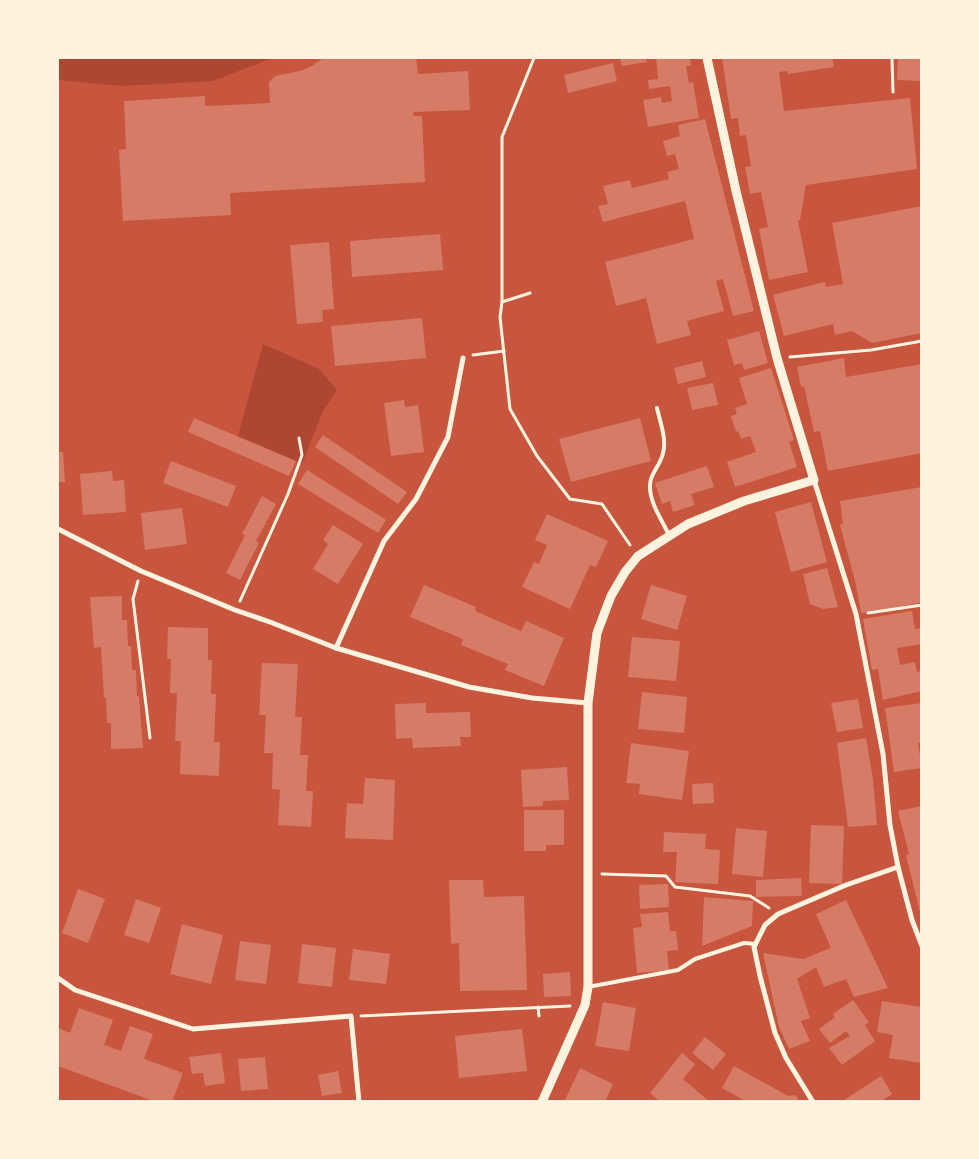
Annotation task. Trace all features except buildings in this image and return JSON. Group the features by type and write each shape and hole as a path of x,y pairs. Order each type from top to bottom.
{"street":[{"path":"708,58 736,190 777,358 856,614 883,754 890,825 898,867 912,920 922,946"},
{"path":"336,648 384,540 416,499 448,437 463,358"},
{"path":"542,1102 585,1005 588,987 588,703 597,633 611,596 625,572 638,556 688,524 744,501 814,480"},
{"path":"58,529 142,571 235,610 336,648 469,687 532,698 588,703"},
{"path":"812,1102 786,1058 776,1033 754,947 765,925 778,914 846,885 898,867"},
{"path":"58,978 75,990 193,1028 350,1016 359,1102"}],"lane":[{"path":"657,408 664,440 663,454 650,478 650,487 652,500 670,536"},
{"path":"588,987 678,970 695,959 744,944 756,944"}],"path":[{"path":"534,58 502,137 502,302 500,318 510,409 537,456 570,499 602,504 638,556"},
{"path":"892,58 893,92"},
{"path":"502,302 530,293"},
{"path":"777,358 872,350 922,341"},
{"path":"481,353 504,351"},
{"path":"235,610 288,494 302,455 299,438"},
{"path":"142,571 133,599 150,738"},
{"path":"863,614 922,606"},
{"path":"589,873 666,876 675,887 750,896 778,914"},
{"path":"350,1016 563,1006"},
{"path":"538,1007 539,1016"}],"shaded area":[{"path":"58,58 272,58 213,81 122,86 58,80"},
{"path":"263,344 319,369 337,390 323,411 302,464 238,436"}]}
